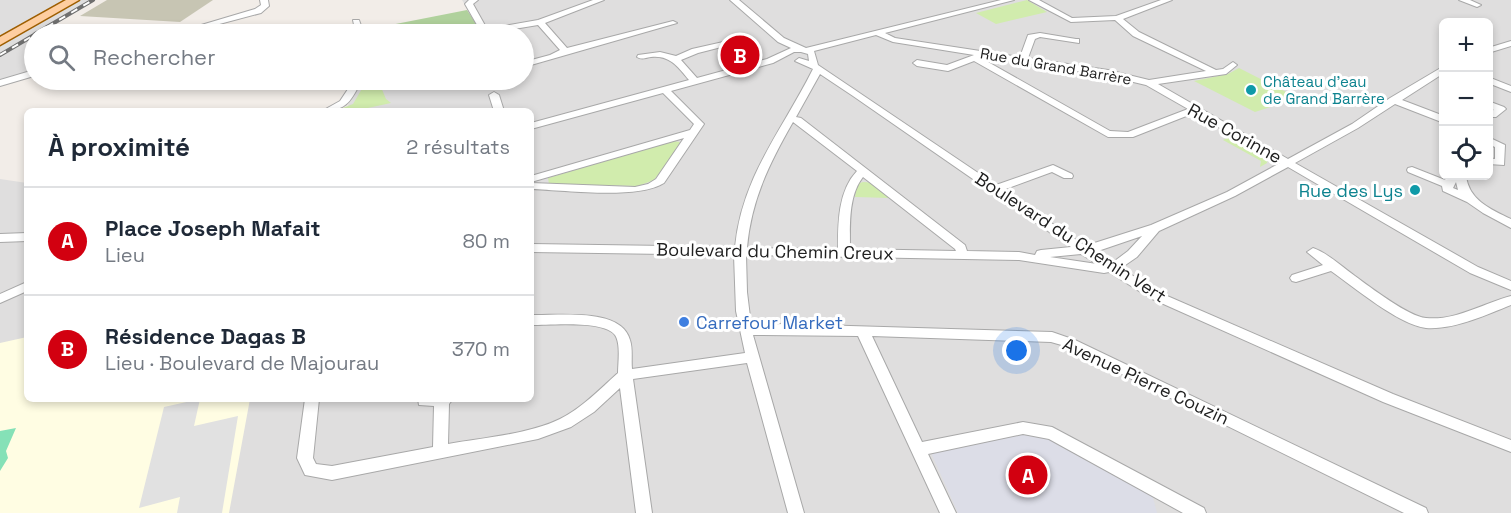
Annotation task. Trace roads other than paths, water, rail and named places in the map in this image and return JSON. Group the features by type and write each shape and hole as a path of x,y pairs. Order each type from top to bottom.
{"main road":[{"path":"29,24 69,0"},
{"path":"31,24 74,0"},
{"path":"0,41 24,27"},
{"path":"0,41 24,28"}],"street":[{"path":"474,0 469,4 481,24"},
{"path":"529,24 600,0"},
{"name":"Boulevard du Chemin Vert","path":"734,0 781,40 810,57 838,82 1154,295 1388,398 1511,446"},
{"path":"534,125 770,61 787,52 810,57 831,45 1010,0"},
{"path":"1033,0 1071,20 1118,18 1168,0"},
{"path":"1463,0 1478,4"},
{"path":"212,24 253,13 265,3"},
{"path":"1118,18 1136,34 1216,73"},
{"path":"540,22 565,51"},
{"path":"534,62 553,57 565,51 673,23"},
{"name":"Rue du Grand Barrère","path":"878,33 893,40 980,56 1023,59 1108,73 1149,83 1226,71 1233,65"},
{"path":"1023,59 1031,38 1040,34 1076,41"},
{"path":"676,59 695,51 738,40"},
{"name":"Boulevard du Chemin Vert","path":"781,40 787,52 787,58 796,61 810,57"},
{"path":"1493,49 1511,43"},
{"path":"641,57 659,52 672,55 695,82"},
{"path":"917,63 948,68 980,56 1108,134 1129,135 1194,110"},
{"path":"796,513 745,330 741,309 740,250 745,215 756,180 810,84 810,57"},
{"path":"770,61 796,61"},
{"path":"1091,254 1155,228 1290,164 1355,126 1439,71"},
{"path":"0,83 24,76"},
{"path":"810,84 838,82"},
{"path":"1493,82 1511,89"},
{"name":"Rue Corinne","path":"1149,83 1474,270 1511,286"},
{"path":"333,108 344,103 352,90"},
{"path":"534,186 635,190 651,188 660,181 699,124 665,90"},
{"path":"494,95 498,108"},
{"path":"1393,100 1439,118"},
{"path":"1493,106 1501,109 1493,115"},
{"path":"791,118 797,120 961,248 962,254"},
{"path":"534,178 693,132"},
{"path":"1493,142 1500,145 1495,161"},
{"path":"995,189 1053,168 1068,176"},
{"path":"1412,170 1448,185"},
{"path":"844,252 849,196 856,176 863,171"},
{"path":"1448,185 1455,180"},
{"path":"1460,180 1469,199"},
{"path":"1448,185 1447,189 1511,224"},
{"path":"1114,268 1126,260 1155,228"},
{"path":"0,238 24,237"},
{"name":"Boulevard du Chemin Creux","path":"534,248 1019,256 1091,254"},
{"path":"1313,252 1400,311 1424,323 1453,320 1511,300"},
{"name":"Boulevard du Chemin Creux","path":"1074,264 1091,254"},
{"name":"Boulevard du Chemin Creux","path":"1019,256 1114,268"},
{"path":"1296,278 1334,266"},
{"path":"0,299 24,287"},
{"path":"534,320 595,321 610,324 620,332 624,341 625,375 644,513"},
{"name":"Avenue Pierre Couzin","path":"745,330 1052,337 1070,343 1420,513"},
{"path":"863,332 920,448 948,513"},
{"path":"312,402 304,458 311,470 332,473 538,434 566,423 589,408 625,375 751,357"},
{"path":"440,452 444,402"},
{"path":"920,448 1023,428 1052,433 1192,512"}],"railway":[{"path":"52,24 93,0"},
{"path":"0,55 24,41"}],"place":[{"name":"Résidence Dagas B","path":"740,55"},
{"name":"Château d'eau de Grand Barrère","path":"1251,90"},
{"name":"Rue des Lys","path":"1415,190"},
{"name":"Carrefour Market","path":"684,322"},
{"name":"Place Joseph Mafait","path":"1028,475"}]}
